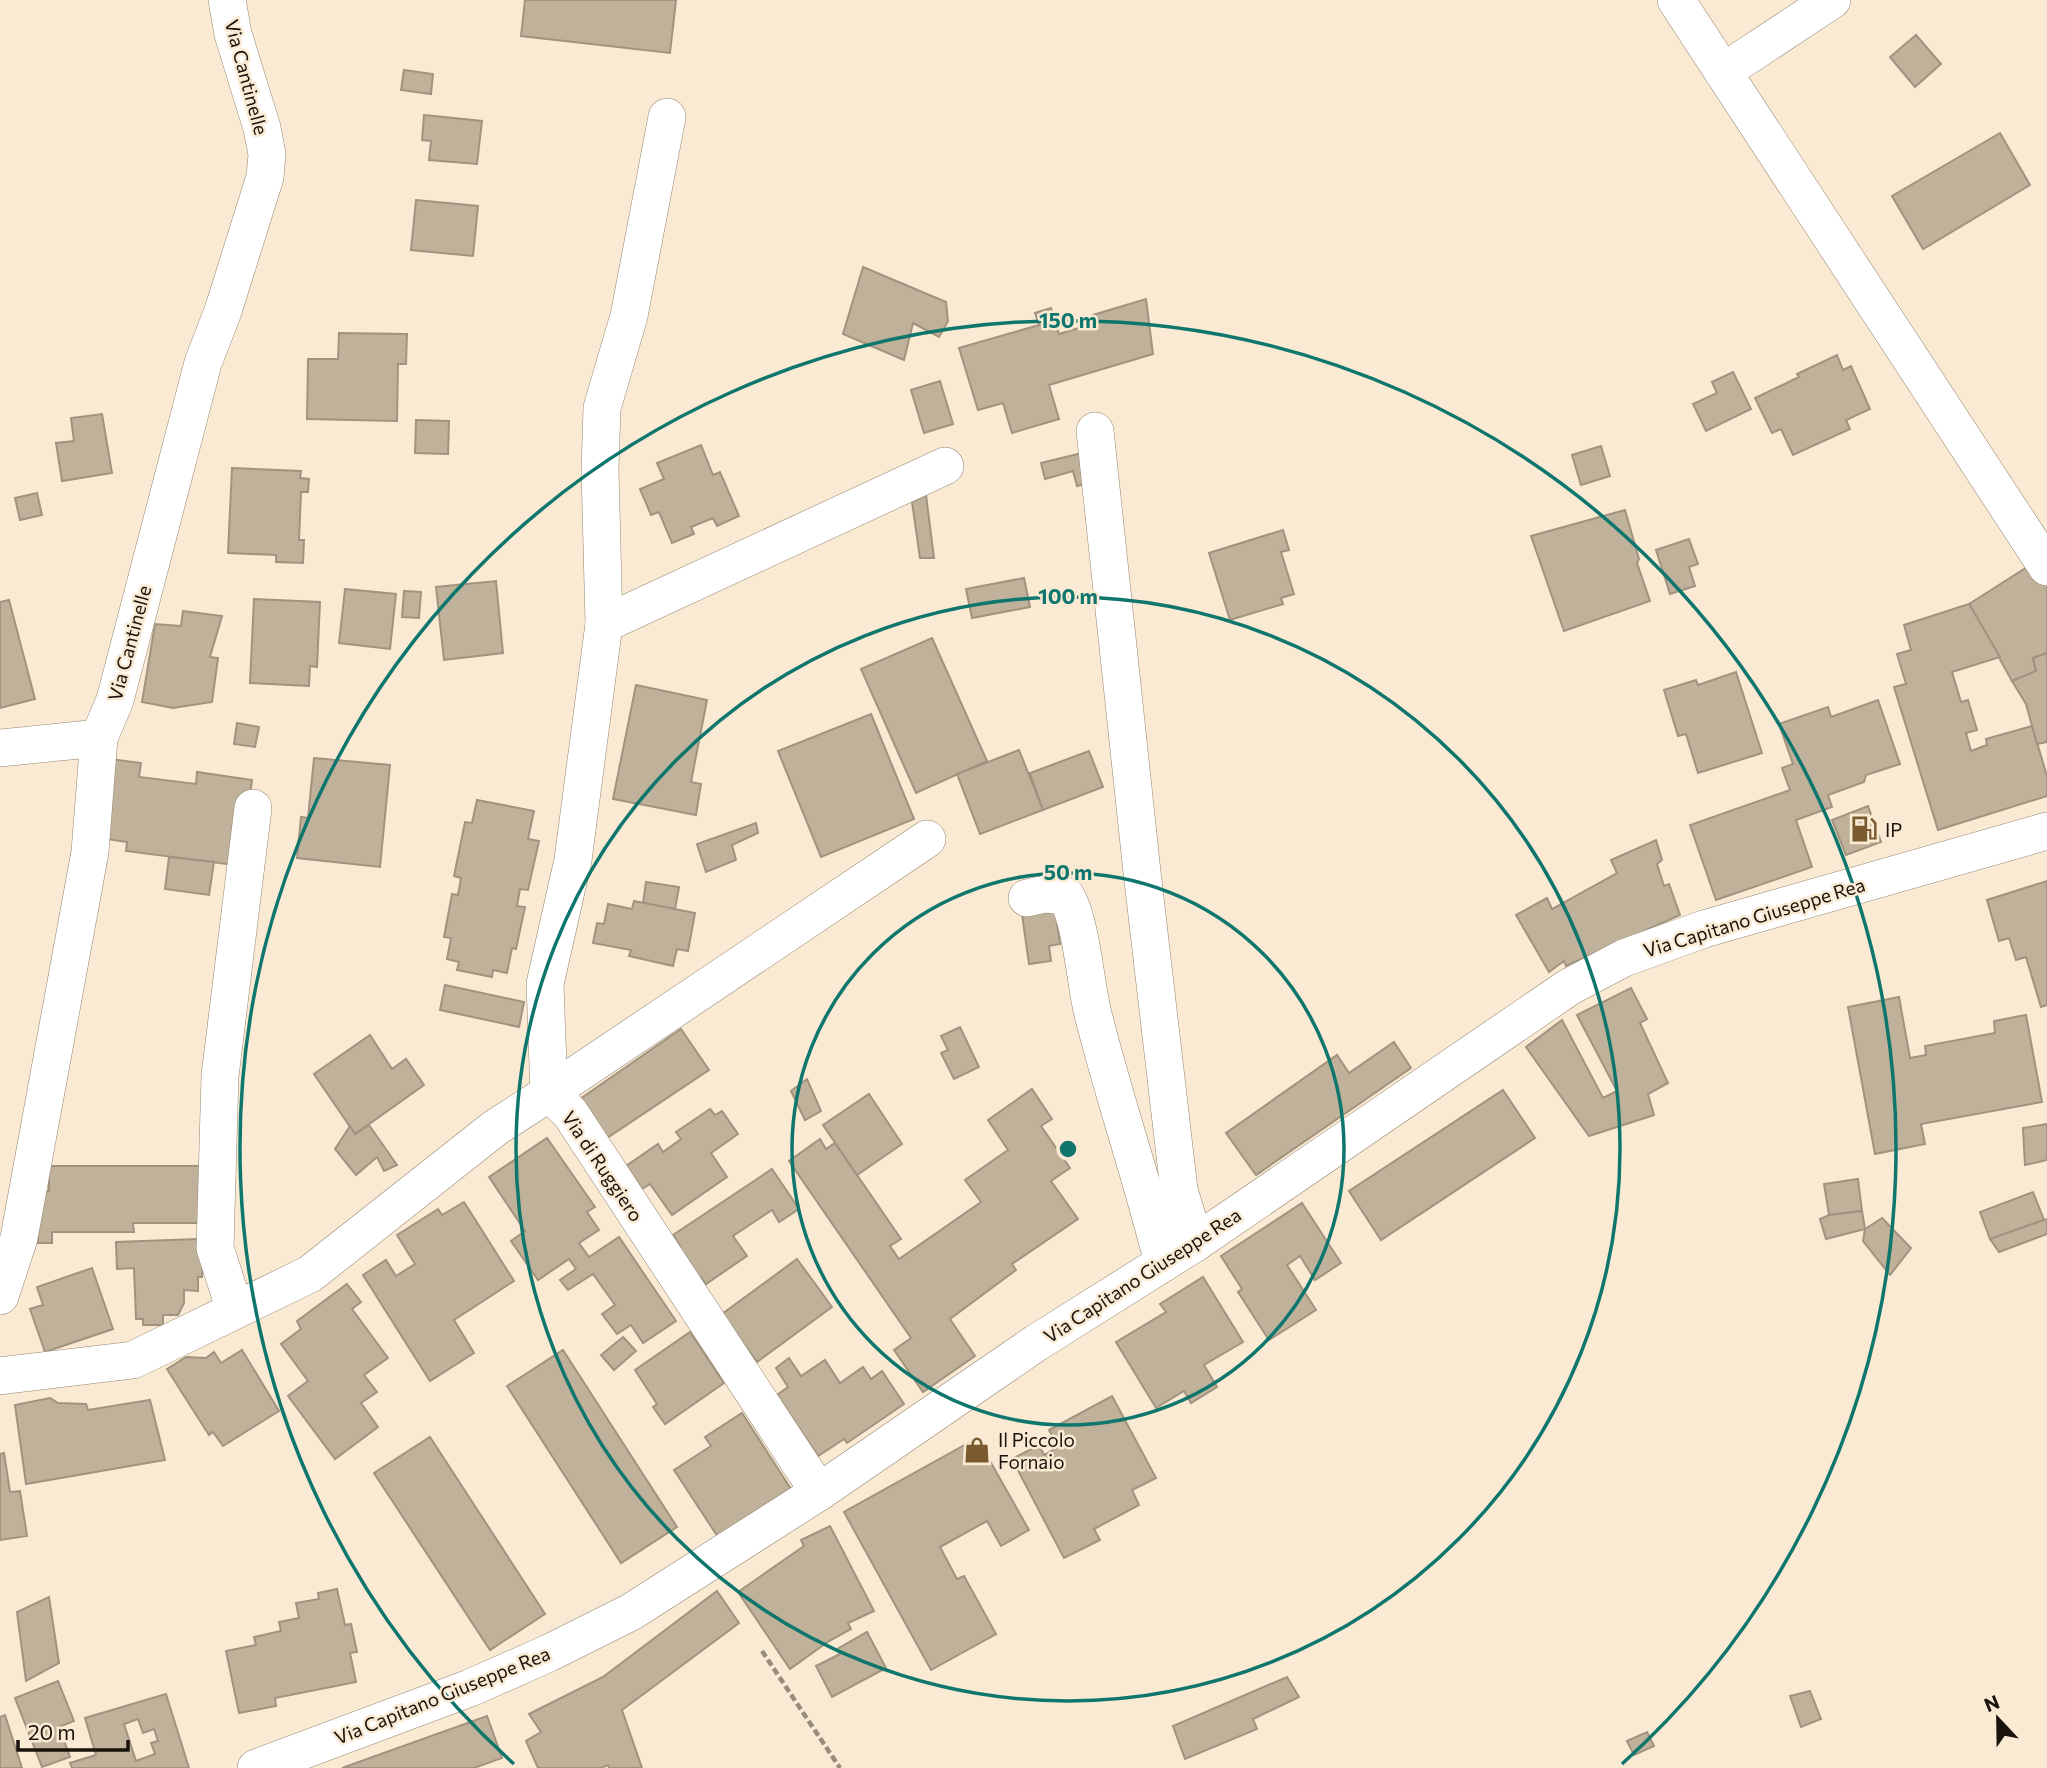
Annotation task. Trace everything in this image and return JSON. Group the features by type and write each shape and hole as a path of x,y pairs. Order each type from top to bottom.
{"street":[{"name":"Via Cantinelle","path":"0,1296 19,1238 90,852 99,738 115,700 204,363 265,177 267,154 262,128 233,34 227,0"},
{"path":"1676,0 2047,567"},
{"path":"1723,72 1832,0"},
{"path":"549,1093 545,985 573,860 604,624 600,470 602,408 629,316 667,117"},
{"path":"1095,431 1179,1190 1195,1244"},
{"path":"604,624 945,466"},
{"path":"0,748 99,738"},
{"path":"235,1310 215,1248 220,1076 253,808"},
{"name":"Via Capitano Giuseppe Rea","path":"256,1768 470,1688 631,1612 819,1492 1036,1343 1195,1244 1569,987 1624,958 1704,929 2047,831"},
{"path":"549,1093 927,839"},
{"path":"1027,898 1045,894 1066,896 1074,908 1085,981 1107,1070 1145,1191 1163,1263"},
{"name":"Via di Ruggiero","path":"0,1376 133,1360 310,1274 495,1128 549,1093 569,1113 819,1492"}],"path":[{"path":"762,1651 840,1768"}],"building":[{"path":"525,0 676,0 670,53 521,36"},
{"path":"1916,35 1941,64 1915,87 1890,57"},
{"path":"404,70 433,74 431,94 401,90"},
{"path":"424,115 482,121 477,164 429,160 431,141 422,140"},
{"path":"2000,133 2030,185 1923,249 1892,196"},
{"path":"416,200 478,206 473,256 411,250"},
{"path":"863,267 946,302 948,321 939,337 913,323 904,360 843,334"},
{"path":"1146,299 1153,354 1049,385 1059,419 1012,433 1003,403 978,410 959,348 1039,325 1035,313 1051,308 1059,334 1095,323 1093,315"},
{"path":"339,333 407,334 406,364 398,364 397,421 307,419 308,359 338,359"},
{"path":"1837,355 1843,370 1851,366 1870,409 1846,420 1850,429 1793,455 1781,429 1772,433 1755,398"},
{"path":"1733,372 1751,409 1706,431 1693,404 1717,393 1712,382"},
{"path":"940,381 953,424 924,433 911,390"},
{"path":"102,414 112,473 62,481 56,443 74,441 71,418"},
{"path":"416,420 449,421 448,454 415,453"},
{"path":"701,445 713,475 720,472 739,516 717,526 713,518 691,527 694,534 672,543 659,512 651,515 640,489 664,479 657,463"},
{"path":"1601,446 1610,476 1581,485 1572,455"},
{"path":"1082,453 1089,483 1077,486 1073,471 1045,479 1041,463"},
{"path":"232,468 301,471 300,478 309,479 308,492 301,492 299,540 304,540 303,563 276,562 276,555 228,553"},
{"path":"37,493 42,515 20,520 15,498"},
{"path":"926,495 934,558 920,558 912,502"},
{"path":"1625,510 1639,559 1637,563 1650,601 1564,631 1531,536"},
{"path":"1283,530 1289,550 1281,552 1294,594 1281,598 1283,604 1230,620 1209,553"},
{"path":"1689,539 1698,564 1689,567 1695,586 1670,594 1656,550"},
{"path":"2035,562 2047,579 2047,653 2033,658 2036,671 2012,681 1969,604"},
{"path":"1024,578 1030,607 972,618 966,589"},
{"path":"496,581 503,653 444,660 436,587"},
{"path":"345,589 396,594 390,649 339,643"},
{"path":"404,591 421,592 419,618 402,617"},
{"path":"254,599 320,602 317,667 310,666 309,686 250,683"},
{"path":"9,600 35,699 0,708 0,602"},
{"path":"1969,604 2000,657 1952,672 1961,702 1968,700 1977,730 1966,733 1971,751 1987,745 1986,739 2032,726 2047,776 2047,796 1938,830 1894,687 1906,684 1897,654 1911,650 1904,625"},
{"path":"183,611 222,616 210,657 218,658 212,702 173,708 142,702 155,624 181,626"},
{"path":"932,638 987,761 916,793 861,669"},
{"path":"2047,653 2047,742 2037,744 2026,704 2012,681 2036,671 2033,658"},
{"path":"1736,672 1762,753 1698,773 1686,734 1678,736 1664,690 1696,680 1698,685"},
{"path":"636,685 707,700 691,782 701,784 696,815 613,799"},
{"path":"1878,700 1900,764 1866,775 1864,782 1828,795 1832,807 1796,820 1812,867 1716,900 1690,825 1790,790 1782,768 1793,764 1779,724 1828,707 1831,717"},
{"path":"871,714 914,819 821,857 778,751"},
{"path":"237,723 259,727 255,747 234,744"},
{"path":"1019,750 1043,810 980,834 957,774"},
{"path":"1089,751 1103,787 1043,810 1030,773"},
{"path":"314,758 390,765 380,867 297,858 301,817 308,818"},
{"path":"110,759 141,763 139,777 196,784 197,772 252,780 243,850 234,865 126,851 127,842 100,838"},
{"path":"477,800 534,811 528,839 539,841 528,890 520,889 517,906 525,907 516,949 512,948 507,973 493,970 492,977 457,970 459,962 447,959 451,938 444,937 452,894 458,895 461,878 454,876 465,822 472,823"},
{"path":"1868,806 1881,842 1846,855 1832,820"},
{"path":"756,823 758,833 732,845 736,860 706,872 697,844"},
{"path":"1656,840 1662,860 1657,864 1664,886 1669,884 1680,915 1566,966 1564,961 1549,972 1516,915 1547,898 1552,909 1617,873 1611,860"},
{"path":"169,857 214,862 209,895 165,889"},
{"path":"2047,881 2047,1005 2041,1007 2026,957 2016,960 2009,938 1999,941 1987,900"},
{"path":"646,882 679,887 675,909 643,903"},
{"path":"634,901 695,913 688,951 677,949 673,966 629,956 631,950 593,943 597,923 604,924 608,904 632,909"},
{"path":"1055,909 1060,944 1049,946 1051,961 1029,964 1022,914"},
{"path":"445,985 524,1002 519,1027 440,1010"},
{"path":"1631,988 1647,1019 1640,1023 1668,1083 1648,1094 1654,1115 1589,1136 1526,1047 1562,1020 1603,1098 1617,1091 1577,1015"},
{"path":"1899,997 1910,1058 1926,1055 1925,1046 1995,1033 1994,1021 2026,1015 2042,1102 1921,1124 1925,1144 1875,1154 1848,1007"},
{"path":"960,1027 979,1067 954,1079 941,1053 948,1050 941,1036"},
{"path":"681,1029 709,1070 607,1138 580,1099"},
{"path":"370,1035 392,1069 406,1059 424,1085 355,1134 314,1074"},
{"path":"1394,1042 1411,1068 1256,1175 1226,1133 1337,1055 1349,1073"},
{"path":"807,1079 821,1111 805,1120 791,1091"},
{"path":"1032,1089 1052,1119 1041,1126 1070,1168 1051,1181 1078,1219 1012,1264 1016,1270 950,1319 975,1356 923,1392 894,1350 911,1338 789,1161 820,1139 826,1149 835,1143 901,1239 890,1246 899,1259 981,1202 965,1180 1008,1150 988,1120"},
{"path":"1503,1090 1535,1138 1381,1240 1349,1191"},
{"path":"869,1094 902,1144 857,1175 823,1125"},
{"path":"710,1109 715,1115 722,1111 738,1134 711,1153 727,1177 672,1215 650,1184 642,1189 626,1166 658,1144 663,1152 681,1139 676,1132"},
{"path":"2047,1124 2047,1160 2025,1165 2023,1128"},
{"path":"369,1125 397,1165 384,1171 377,1157 356,1175 335,1149 350,1126 355,1134"},
{"path":"547,1138 595,1207 587,1212 599,1230 579,1243 589,1257 619,1237 676,1321 643,1343 631,1325 617,1334 602,1314 615,1305 593,1274 568,1290 560,1280 576,1269 569,1259 538,1280 511,1241 525,1231 489,1177"},
{"path":"49,1166 205,1166 205,1223 133,1223 134,1232 52,1232 52,1243 38,1243 38,1191 49,1191"},
{"path":"772,1169 799,1209 779,1222 772,1210 733,1236 747,1256 706,1284 701,1277 694,1281 674,1250 680,1246 673,1235"},
{"path":"1858,1179 1862,1211 1829,1215 1824,1184"},
{"path":"2033,1192 2044,1220 1990,1239 1980,1212"},
{"path":"464,1202 514,1281 454,1320 474,1353 430,1381 363,1275 386,1260 396,1276 415,1264 397,1235 438,1209 442,1215"},
{"path":"1302,1203 1341,1263 1315,1280 1300,1256 1287,1265 1316,1310 1269,1340 1238,1292 1242,1289 1221,1256"},
{"path":"1862,1211 1865,1229 1826,1239 1820,1219 1829,1215"},
{"path":"1882,1218 1911,1248 1890,1275 1863,1241 1865,1229"},
{"path":"2047,1219 2047,1234 1999,1252 1990,1239"},
{"path":"197,1239 197,1252 203,1253 202,1277 198,1277 198,1291 184,1290 184,1303 178,1315 163,1315 163,1325 143,1325 143,1319 136,1319 134,1268 117,1269 116,1242"},
{"path":"797,1259 832,1307 757,1362 722,1314"},
{"path":"92,1268 113,1329 45,1352 30,1309 43,1305 37,1287"},
{"path":"1203,1277 1243,1342 1204,1365 1217,1387 1191,1403 1184,1391 1156,1408 1116,1342 1166,1312 1160,1304"},
{"path":"347,1284 361,1302 352,1309 388,1358 364,1375 377,1392 361,1403 378,1427 335,1459 288,1396 308,1381 281,1344 301,1329 297,1321"},
{"path":"690,1332 724,1383 665,1424 653,1407 657,1404 635,1370"},
{"path":"623,1337 636,1351 614,1370 601,1355"},
{"path":"242,1350 279,1411 223,1446 213,1432 209,1435 167,1369 186,1357 206,1358 214,1352 221,1363"},
{"path":"563,1350 677,1527 621,1563 507,1386"},
{"path":"789,1358 801,1376 825,1360 840,1383 863,1367 871,1379 882,1371 904,1404 847,1443 844,1439 818,1456 777,1395 788,1387 776,1368"},
{"path":"1112,1396 1156,1478 1132,1490 1139,1505 1094,1529 1100,1540 1064,1558 1012,1459 1039,1445 1044,1455 1058,1447 1049,1430"},
{"path":"50,1398 58,1403 86,1404 88,1410 150,1400 165,1460 26,1484 15,1405"},
{"path":"742,1413 791,1489 718,1537 674,1470 711,1446 705,1437"},
{"path":"430,1437 545,1614 490,1650 374,1473"},
{"path":"977,1438 1029,1530 1001,1546 987,1521 940,1547 957,1579 964,1576 996,1634 931,1670 844,1512"},
{"path":"4,1453 10,1492 20,1491 27,1536 0,1540 0,1454"},
{"path":"830,1526 874,1611 848,1623 851,1629 790,1669 738,1592 804,1546 801,1540"},
{"path":"337,1589 345,1625 351,1624 357,1652 350,1653 356,1682 275,1698 276,1706 239,1713 226,1651 256,1645 254,1637 281,1631 279,1622 299,1618 296,1603 319,1599 318,1593"},
{"path":"717,1591 739,1623 622,1710 642,1768 609,1768 608,1765 601,1768 538,1768 526,1741 541,1732 529,1714 603,1677"},
{"path":"49,1597 59,1663 26,1681 17,1612"},
{"path":"867,1632 886,1668 832,1697 816,1666 840,1654 837,1649"},
{"path":"1287,1677 1299,1697 1253,1719 1257,1729 1185,1759 1173,1726"},
{"path":"58,1681 74,1721 59,1727 70,1757 42,1767 15,1698"},
{"path":"1810,1691 1821,1719 1801,1727 1790,1696"},
{"path":"166,1694 189,1768 72,1768 70,1763 96,1755 85,1718","holes":["138,1719 143,1733 154,1729 158,1741 151,1743 155,1754 136,1761 124,1724"]},
{"path":"5,1715 22,1768 0,1768 0,1717"},
{"path":"487,1716 502,1758 474,1768 342,1768"},
{"path":"1647,1732 1654,1746 1634,1755 1627,1741"}],"place":[{"name":"IP","path":"1864,829"},
{"name":"Il Piccolo Fornaio","path":"977,1450"}]}
